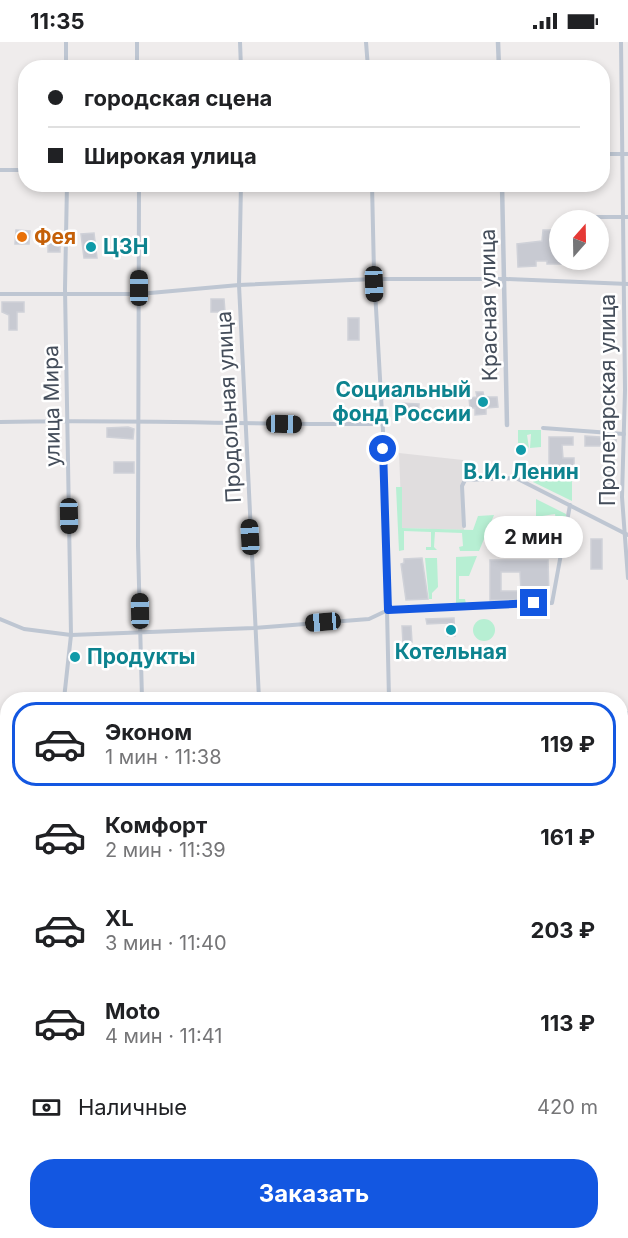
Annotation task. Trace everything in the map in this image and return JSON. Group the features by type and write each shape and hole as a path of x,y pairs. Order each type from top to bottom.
{"street":[{"path":"66,42 66,60"},
{"path":"137,42 138,60"},
{"path":"240,42 241,60"},
{"path":"366,42 367,60"},
{"path":"498,42 499,60"},
{"name":"Пролетарская улица","path":"621,42 626,217 627,374 624,434 628,578"},
{"path":"0,170 18,170"},
{"name":"улица Мира","path":"65,692 71,635 65,294 67,192"},
{"path":"139,192 137,327 142,692"},
{"name":"Продольная улица","path":"241,192 238,285 259,692"},
{"path":"372,192 388,610 386,622 389,692"},
{"name":"Красная улица","path":"502,192 506,279 507,425"},
{"path":"609,217 626,217"},
{"path":"0,294 139,294 238,285 374,279 506,279 626,284"},
{"path":"0,422 381,424"},
{"path":"543,428 624,434"},
{"path":"515,478 516,470"},
{"path":"464,526 462,486 465,480 515,478 626,534"},
{"path":"0,619 24,629 71,635 254,628 369,619 388,610 552,603 570,505"}],"shaded area":[{"path":"399,453 463,460 464,530 402,528"}],"green space":[{"path":"518,430 541,430 541,447 530,448 531,434 527,435 529,448 524,443 518,443"},
{"path":"532,472 572,472 572,501 533,482"},
{"path":"396,487 402,487 402,528 473,530 478,516 494,515 479,551 460,551 459,547 463,546 462,533 435,532 434,547 437,550 426,550 426,547 431,547 431,532 404,531 404,550 399,551"},
{"path":"536,499 566,514 566,521 556,521 555,514 536,517"},
{"path":"536,524 550,524 550,551 541,551 536,546"},
{"path":"477,556 469,576 459,576 459,599 465,599 466,604 456,605 456,557"},
{"path":"425,558 437,558 438,587 432,593 432,599 429,599"},
{"path":"484,619 492,622 495,630 492,638 484,641 476,638 473,630 476,622"}],"building":[{"name":"Фея","path":"16,230 30,231 29,244 15,244"},
{"path":"543,230 549,230 549,264 547,261 536,261 536,266 518,267 517,244 542,241"},
{"name":"ЦЗН","path":"94,233 97,258 84,258 81,234"},
{"path":"48,239 60,239 60,252 48,252"},
{"path":"211,299 224,299 225,312 211,312"},
{"path":"2,302 24,302 24,312 17,312 17,330 9,330 9,315 2,312"},
{"path":"348,318 359,318 359,340 348,340"},
{"name":"Социальный фонд России","path":"476,392 483,392 484,397 497,397 498,407 486,408 486,414 475,415 475,408 470,408 469,398 477,397"},
{"path":"398,403 419,404 418,416 398,416"},
{"path":"107,428 134,429 133,439 107,437"},
{"path":"585,436 616,438 616,446 585,446"},
{"path":"549,437 573,437 573,445 562,445 563,458 574,458 574,466 549,466"},
{"path":"114,462 134,462 134,473 114,473"},
{"path":"604,472 613,472 613,490 604,490"},
{"path":"591,539 602,539 602,569 591,569"},
{"path":"422,558 428,599 406,600 401,564 404,563 404,559"},
{"path":"490,560 548,560 549,599 490,600","holes":["501,572 520,572 521,591 501,591"]},
{"name":"Котельная","path":"454,618 455,636 448,636 448,623 427,624 426,619"},
{"path":"402,626 411,626 412,642 403,643"}],"place":[{"name":"Фея","path":"22,237"},
{"name":"ЦЗН","path":"91,247"},
{"name":"Социальный фонд России","path":"483,402"},
{"name":"В.И. Ленин","path":"521,450"},
{"name":"Котельная","path":"451,630"},
{"name":"Продукты","path":"75,657"}],"route":[{"path":"383,449 388,610 534,603"}]}
